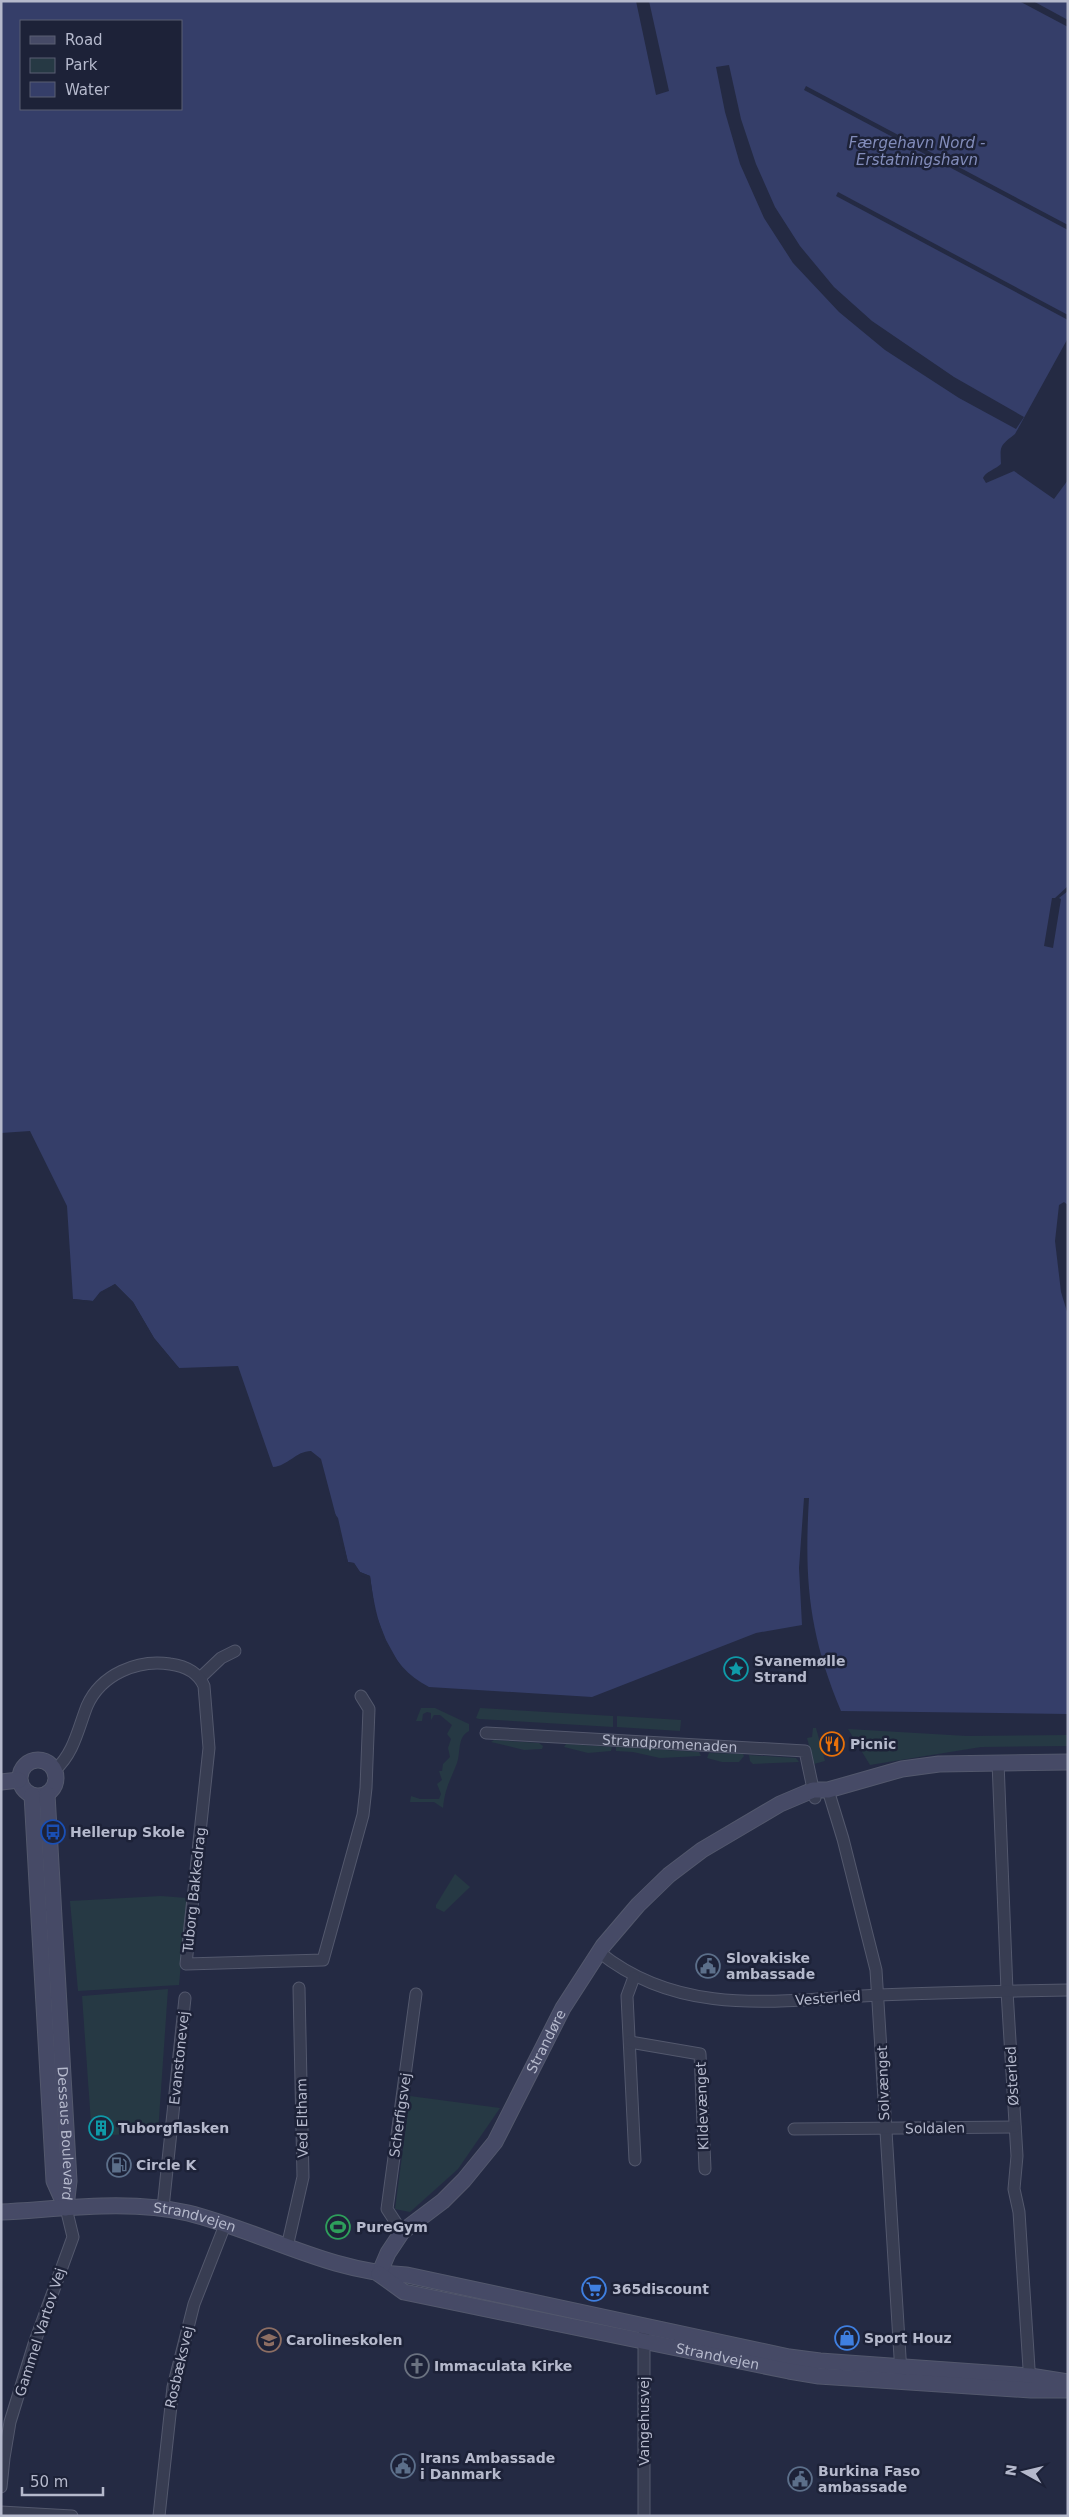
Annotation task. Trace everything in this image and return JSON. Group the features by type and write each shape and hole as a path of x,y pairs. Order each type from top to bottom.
{"street":[{"path":"55,1770 69,1756 91,1700 109,1679 133,1666 147,1663 176,1665 200,1678 221,1658 235,1651"},
{"name":"Tuborg Bakkedrag","path":"200,1678 204,1686 208,1748 186,1964 323,1960 363,1815 369,1709 361,1696"},
{"name":"Strandpromenaden","path":"486,1732 805,1751 819,1793"},
{"path":"31,1760 42,1760 55,1770 56,1782 39,1794 23,1789 19,1780 22,1768 31,1760"},
{"name":"Østerled","path":"998,1762 1007,1991 1017,2156 1014,2189 1019,2212 1030,2383"},
{"path":"819,1793 902,1769 939,1764 1068,1762"},
{"path":"1,1782 19,1780"},
{"name":"Strandøre","path":"379,2274 388,2252 402,2232 457,2187 495,2142 563,2008 599,1952 638,1905 669,1875 702,1850 738,1828 819,1793"},
{"name":"Solvænget","path":"819,1793 873,1957 879,1995 885,2129 901,2374"},
{"name":"Dessaus Boulevard","path":"39,1794 69,2181 66,2208"},
{"name":"Vesterled","path":"599,1952 621,1970 634,1977 666,1989 724,2001 754,2002 879,1995 1068,1990"},
{"path":"634,1977 628,1996 635,2160"},
{"name":"Ved Eltham","path":"287,2247 304,2176 299,1988"},
{"name":"Scherfigsvej","path":"402,2232 387,2209 416,1994"},
{"name":"Evanstonevej","path":"163,2208 185,1998"},
{"name":"Kildevænget","path":"630,2042 700,2054 705,2169"},
{"name":"Soldalen","path":"794,2130 1015,2127"},
{"name":"Strandvejen","path":"1,2212 66,2208 163,2208 225,2224 287,2247 379,2274 404,2292 644,2333 789,2372 901,2374 1030,2383 1068,2382"},
{"name":"Gammel Vartov Vej","path":"1,2487 10,2422 34,2344 73,2237 66,2208"},
{"name":"Rosbæksvej","path":"159,2516 173,2387 194,2304 225,2224"},
{"name":"Vangehusvej","path":"644,2333 644,2516"},
{"name":"Strandvejen","path":"1030,2383 1068,2390"},
{"path":"1,2512 72,2516"}],"green space":[{"path":"421,1708 435,1708 469,1724 469,1731 461,1741 457,1763 446,1790 443,1808 434,1802 410,1802 411,1796 420,1799 439,1799 441,1794 437,1784 442,1780 439,1771 442,1771 443,1764 450,1757 448,1748 451,1739 447,1734 452,1725 440,1715 434,1715 431,1720 431,1713 427,1712 423,1714 422,1721 416,1721"},
{"path":"480,1708 613,1716 613,1727 479,1719 476,1718"},
{"path":"617,1716 681,1720 680,1731 617,1727"},
{"path":"813,1728 816,1728 825,1761 814,1764 807,1738 812,1737"},
{"path":"848,1729 967,1736 1068,1735 1068,1746 981,1747 870,1765"},
{"path":"494,1740 539,1743 543,1746 542,1749 524,1750 491,1742"},
{"path":"566,1744 612,1747 611,1751 588,1753 564,1747"},
{"path":"616,1747 699,1752 701,1756 660,1758 633,1752 616,1751"},
{"path":"709,1753 743,1754 744,1756 739,1762 722,1762 707,1758"},
{"path":"749,1755 796,1758 799,1762 753,1764 750,1761"},
{"path":"455,1874 470,1887 444,1912 436,1908 436,1905"},
{"path":"161,1896 187,1898 179,1985 78,1991 70,1901"},
{"path":"168,1989 158,2133 111,2135 110,2123 91,2123 82,1996"},
{"path":"410,2096 500,2108 458,2169 410,2212 395,2209"}],"water":[{"name":"Færgehavn Nord - Erstatningshavn","path":"1,1 1068,1 1068,338 1015,434 1002,446 1001,464 983,478 986,483 1014,471 1054,499 1068,480 1068,1714 841,1711 822,1657 811,1607 807,1555 809,1498 804,1498 799,1568 802,1625 756,1633 592,1697 429,1687 414,1678 402,1667 393,1654 380,1625 370,1576 360,1572 354,1563 348,1562 321,1459 311,1451 301,1453 283,1464 273,1467 238,1366 179,1368 154,1338 133,1302 115,1284 100,1292 93,1301 73,1299 67,1206 30,1131 1,1133"}],"pier":[{"path":"636,1 649,1 669,91 656,95"},
{"path":"1019,1 1033,1 1068,20 1068,27"},
{"path":"729,65 741,119 756,164 775,207 800,246 834,287 872,321 954,377 1024,417 1016,429 959,398 885,350 839,312 793,263 764,218 740,164 725,112 716,67"},
{"path":"806,86 1068,225 1068,230 804,90"},
{"path":"838,192 1068,315 1068,320 836,196"},
{"path":"1068,886 1068,891 1059,898 1061,899 1053,948 1044,946 1052,898 1055,898"},
{"path":"1064,1202 1068,1205 1068,1315 1061,1292 1055,1241 1059,1205"},
{"path":"115,1284 133,1302 154,1338 179,1368 176,1369 152,1340 131,1303 114,1287 101,1294 94,1303 73,1301 73,1299 93,1301 100,1293"},
{"path":"335,1514 338,1518 348,1562 354,1563 360,1572 370,1576 375,1612 386,1640 402,1669 400,1670 384,1641 373,1613 368,1578 358,1575 353,1565 346,1563 336,1519 333,1515"}],"place":[{"name":"Svanemølle Strand","path":"736,1669"},
{"name":"Picnic","path":"832,1744"},
{"name":"Hellerup Skole","path":"53,1832"},
{"name":"Slovakiske ambassade","path":"708,1966"},
{"name":"Tuborgflasken","path":"101,2128"},
{"name":"Circle K","path":"119,2165"},
{"name":"PureGym","path":"338,2227"},
{"name":"365discount","path":"594,2289"},
{"name":"Sport Houz","path":"847,2338"},
{"name":"Carolineskolen","path":"269,2340"},
{"name":"Immaculata Kirke","path":"417,2366"},
{"name":"Irans Ambassade i Danmark","path":"403,2466"},
{"name":"Burkina Faso ambassade","path":"800,2479"}]}
